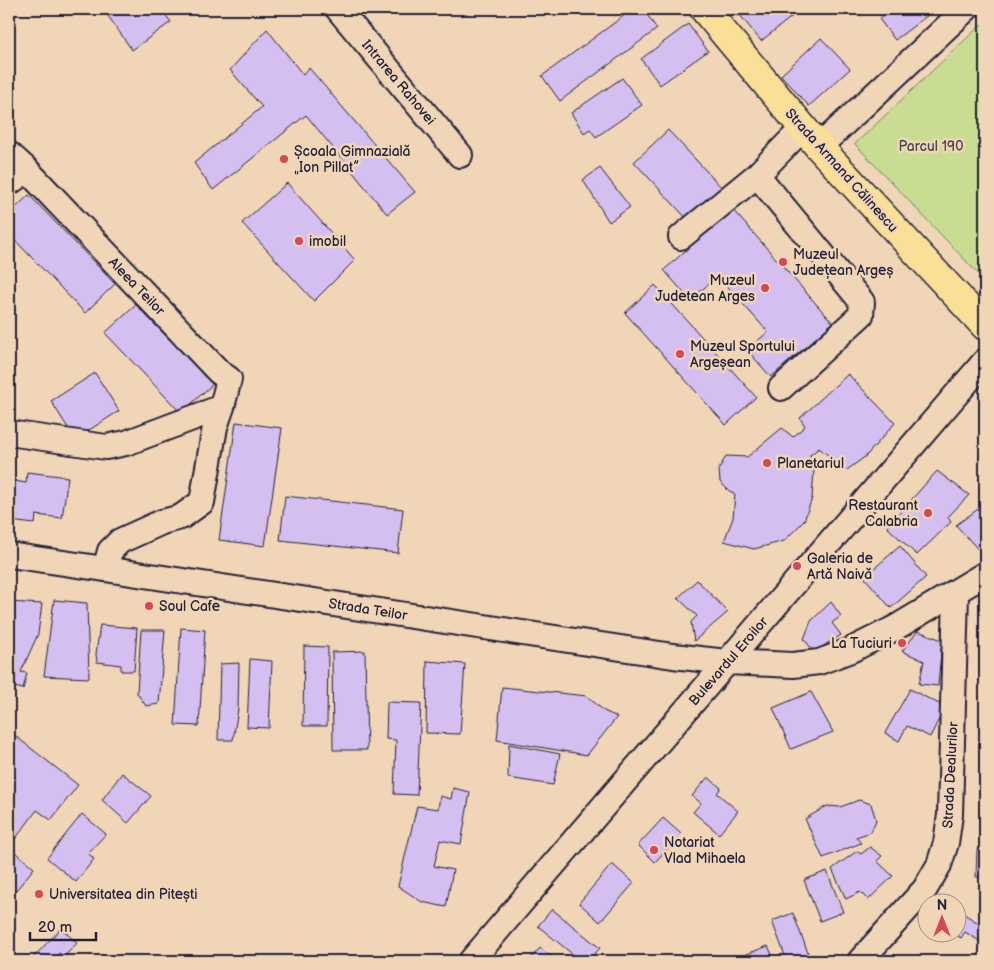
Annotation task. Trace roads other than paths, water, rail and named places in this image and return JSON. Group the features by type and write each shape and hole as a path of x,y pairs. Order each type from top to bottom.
{"main road":[{"name":"Strada Armand Călinescu","path":"704,9 811,137 985,326"}],"street":[{"name":"Intrarea Rahovei","path":"338,9 460,155"},
{"path":"681,237 757,175 811,137 966,9"},
{"name":"Aleea Teilor","path":"9,154 18,177 219,372 229,379 215,426 202,502 181,517 162,522 120,541 110,550 105,569"},
{"path":"757,175 862,302 860,315 781,388"},
{"name":"Bulevardul Eroilor","path":"471,961 985,361"},
{"path":"9,434 106,447 126,443 222,407"},
{"name":"Strada Teilor","path":"9,555 673,656 727,662 793,665 819,662 851,650 895,628 956,593"},
{"path":"956,593 985,574"},
{"name":"Strada Dealurilor","path":"860,961 925,889 939,865 946,843 950,815 956,593"}],"place":[{"name":"Școala Gimnazială „Ion Pillat”","path":"284,159"},
{"name":"imobil","path":"299,241"},
{"name":"Muzeul Județean Argeș","path":"783,262"},
{"name":"Muzeul Judetean Arges","path":"765,288"},
{"name":"Muzeul Sportului Argeșean","path":"680,354"},
{"name":"Planetariul","path":"767,463"},
{"name":"Restaurant Calabria","path":"928,513"},
{"name":"Galeria de Artă Naivă","path":"797,566"},
{"name":"Soul Cafe","path":"149,606"},
{"name":"La Tuciuri","path":"902,643"},
{"name":"Notariat Vlad Mihaela","path":"654,850"},
{"name":"Universitatea din Pitești","path":"39,894"}],"park label":[{"name":"Parcul 190","path":"931,146"}]}
